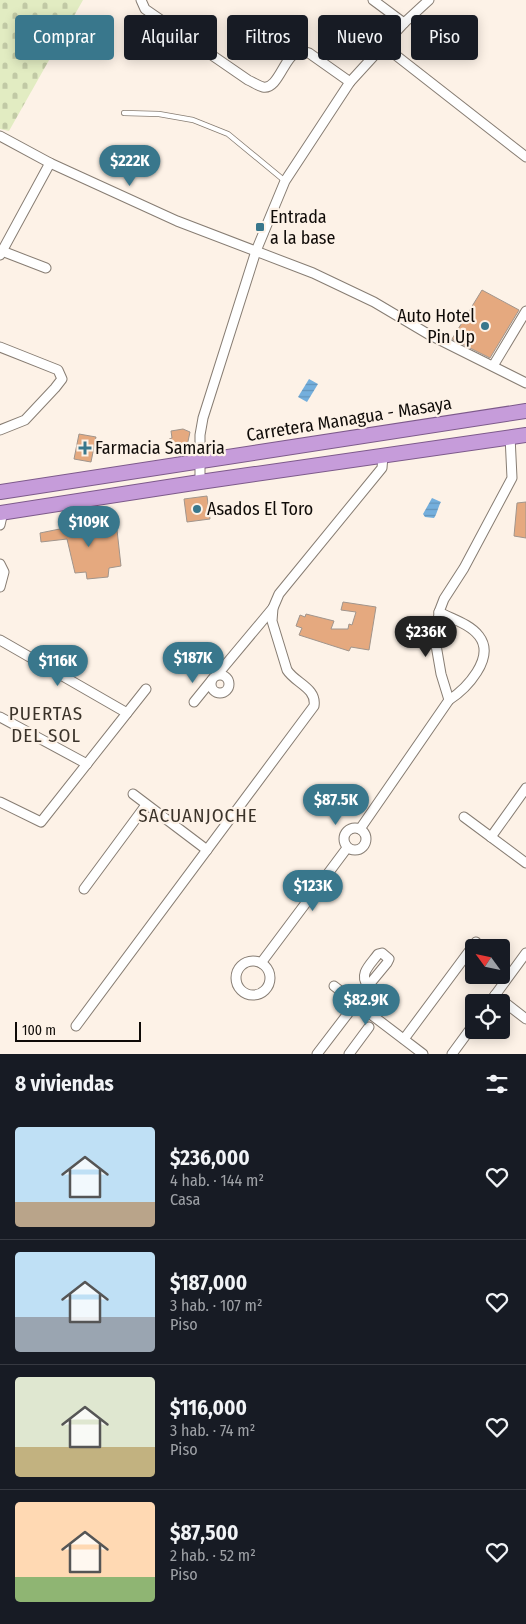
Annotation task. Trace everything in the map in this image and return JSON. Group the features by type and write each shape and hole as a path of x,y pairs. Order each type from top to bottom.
{"highway":[{"name":"Carretera Managua - Masaya","path":"0,492 526,411"},
{"path":"1,517 200,482 526,435"}],"street":[{"path":"141,0 145,9 248,80 262,87 269,87 275,82 289,59 297,52 302,51 309,53 350,82"},
{"path":"372,0 404,23"},
{"path":"401,26 429,0"},
{"path":"401,59 526,157"},
{"path":"200,482 199,460 202,418 256,251 285,181 350,82 371,60"},
{"path":"0,136 50,163 177,222 313,273 374,302 428,334 526,383"},
{"path":"46,268 1,253 50,163"},
{"path":"493,366 526,311"},
{"path":"0,347 58,370 62,379 25,420 0,430"},
{"path":"449,700 441,674 436,645 439,612 444,599 464,568 512,478 510,436"},
{"path":"194,702 273,608 279,594 382,468 383,456"},
{"path":"0,564 4,572 0,587"},
{"path":"76,1026 314,706 315,699 311,692 286,670 272,621 273,608"},
{"path":"360,829 449,700 464,690 481,665 485,651 479,637 466,626 439,612"},
{"path":"0,640 127,712"},
{"path":"0,802 40,822 146,688"},
{"path":"0,717 87,764"},
{"path":"491,837 526,788"},
{"path":"133,794 207,850"},
{"path":"84,889 146,805"},
{"path":"464,817 526,863"},
{"path":"353,827 360,829 365,834 364,845 354,850 348,848 343,838 346,831 353,827"},
{"path":"260,963 348,848"},
{"path":"496,994 526,953"},
{"path":"404,1040 465,957"},
{"path":"334,986 423,1054"},
{"path":"318,1054 368,986"},
{"path":"510,1010 526,1019"},
{"path":"349,1054 369,1027"},
{"path":"452,1054 465,1036"}],"lane":[{"path":"124,113 159,114 193,120 228,134 285,181"}],"green space":[{"path":"0,0 83,0 75,15 15,15 15,60 49,60 9,131 0,129"}],"water":[{"path":"309,379 318,384 307,402 298,397"},
{"path":"432,498 441,502 434,518 425,517 423,514"}],"building":[{"name":"Auto Hotel Pin Up","path":"482,290 519,310 490,358 452,339"},
{"path":"183,429 190,432 187,446 169,449 169,439 172,438 171,431"},
{"name":"Farmacia Samaria","path":"79,434 96,437 91,462 74,459"},
{"name":"Asados El Toro","path":"207,496 210,519 187,522 184,499"},
{"path":"526,502 526,538 514,536 517,503"},
{"path":"99,521 104,533 117,530 121,566 109,568 108,577 87,579 86,572 75,573 67,539 41,542 40,533"},
{"path":"343,602 376,607 369,650 351,647 349,651 299,635 302,628 296,626 300,615 305,617 306,614 334,621 331,629 348,629 349,624 352,625 356,612 341,610"}],"place":[{"name":"Entrada a la base","path":"260,227"},
{"name":"Auto Hotel Pin Up","path":"485,326"},
{"name":"Farmacia Samaria","path":"85,448"},
{"name":"Asados El Toro","path":"197,509"}],"district":[{"name":"PUERTAS DEL SOL","path":"46,724"},
{"name":"SACUANJOCHE","path":"198,815"}]}
